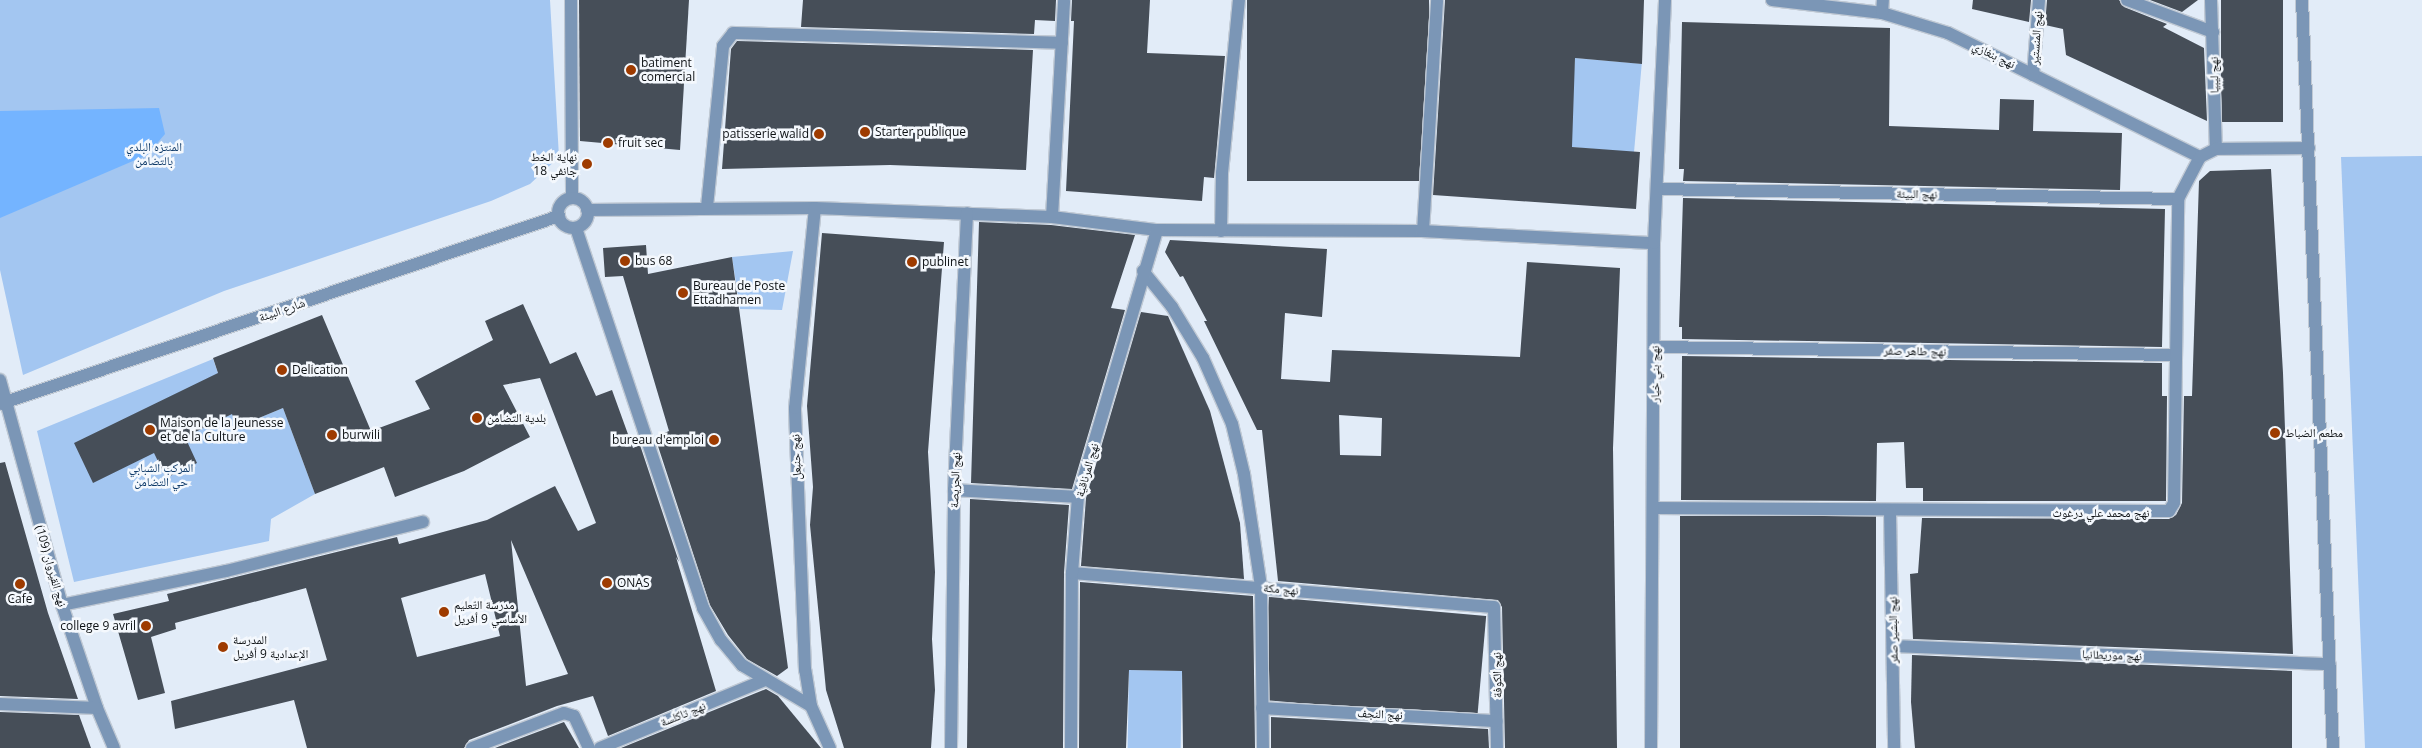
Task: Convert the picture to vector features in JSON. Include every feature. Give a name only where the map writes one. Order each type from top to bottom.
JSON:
[{"type":"street","points":[[571,0],[572,198]]},
{"type":"street","points":[[1052,217],[1064,0]]},
{"type":"street","points":[[1222,230],[1222,173],[1238,0]]},
{"type":"street","points":[[1423,231],[1437,0]]},
{"type":"street","name":"نهج بني خيار","points":[[1651,748],[1655,508],[1654,243],[1665,0]]},
{"type":"street","name":"نهج بنغازي","points":[[1772,0],[1882,6],[1948,33],[2200,158]]},
{"type":"street","name":"نهج المنستير","points":[[2034,75],[2039,0]]},
{"type":"street","points":[[2128,0],[2214,32]]},
{"type":"street","name":"نهج ليبيا","points":[[2211,0],[2214,32],[2216,149]]},
{"type":"street","points":[[2302,0],[2333,748]]},
{"type":"street","points":[[707,207],[723,46],[732,33],[1062,43]]},
{"type":"street","points":[[2200,158],[2216,149],[2309,148]]},
{"type":"street","name":"نهج محمد علي درغوث","points":[[1655,508],[1890,511],[2169,511],[2174,503],[2178,199],[2200,158]]},
{"type":"street","name":"نهج البيئة","points":[[1657,189],[2178,199]]},
{"type":"street","points":[[572,198],[582,201],[587,210],[585,221],[576,228],[563,224],[559,216],[562,204],[572,198]]},
{"type":"street","points":[[587,210],[707,207],[815,208],[1052,217],[1157,230],[1423,231],[1654,243]]},
{"type":"street","name":"نهج حنبعل","points":[[815,208],[795,408],[805,670],[811,706],[830,748]]},
{"type":"street","name":"نهج الجريصة","points":[[951,748],[954,490],[967,213]]},
{"type":"street","name":"شارع البيئة","points":[[3,405],[559,216]]},
{"type":"street","points":[[576,228],[703,608],[721,640],[742,665],[811,706]]},
{"type":"street","name":"نهج المرناقية","points":[[1071,748],[1072,574],[1078,497],[1143,271],[1157,230]]},
{"type":"street","points":[[1143,271],[1172,307],[1203,358],[1232,424],[1244,474],[1261,587],[1264,748]]},
{"type":"street","name":"نهج طاهر صفر","points":[[1655,347],[2176,355]]},
{"type":"street","name":"نهج القيروان (109)","points":[[0,380],[3,405],[62,605],[97,708],[114,748]]},
{"type":"street","points":[[954,490],[1078,497]]},
{"type":"street","name":"نهج البشير صفر","points":[[1890,511],[1894,748]]},
{"type":"street","points":[[62,605],[226,571],[423,522]]},
{"type":"street","name":"نهج مكة","points":[[1072,574],[1490,605]]},
{"type":"street","name":"نهج الكوفة","points":[[1490,605],[1496,613],[1497,748]]},
{"type":"street","name":"نهج موريطانيا","points":[[1893,646],[2330,664]]},
{"type":"street","name":"نهج تاكلسة","points":[[600,748],[765,680]]},
{"type":"street","points":[[0,704],[97,708]]},
{"type":"street","name":"نهج النجف","points":[[1262,708],[1497,721]]},
{"type":"street","points":[[472,748],[564,713],[574,716],[590,748]]},
{"type":"green space","name":"المنتزه البلدي بالتضامن","points":[[0,0],[550,0],[559,157],[530,184],[491,201],[224,291],[23,375],[0,270]]},
{"type":"green space","points":[[1575,58],[1642,64],[1634,153],[1567,147]]},
{"type":"green space","points":[[2422,156],[2422,748],[2365,748],[2341,157]]},
{"type":"green space","points":[[793,251],[782,310],[740,309],[732,257]]},
{"type":"green space","name":"المركب الشبابي حي التضامن","points":[[213,359],[237,427],[283,408],[315,494],[271,519],[269,541],[74,582],[37,431]]},
{"type":"green space","points":[[1129,670],[1182,671],[1181,748],[1128,748]]},
{"type":"water","points":[[159,108],[165,134],[147,155],[0,218],[0,111]]},
{"type":"building","name":"batiment comercial","points":[[579,0],[689,0],[680,150],[580,141]]},
{"type":"building","points":[[803,0],[1056,0],[1055,21],[1035,20],[1034,34],[801,27]]},
{"type":"building","points":[[1072,0],[1150,0],[1147,53],[1225,56],[1214,178],[1204,177],[1202,201],[1066,191],[1074,21],[1071,21]]},
{"type":"building","points":[[1247,0],[1429,0],[1429,181],[1247,181]]},
{"type":"building","points":[[1445,0],[1644,0],[1642,64],[1575,58],[1572,147],[1640,152],[1636,209],[1433,195]]},
{"type":"building","points":[[1973,0],[2031,0],[2029,22],[1972,9]]},
{"type":"building","points":[[2047,0],[2119,0],[2124,7],[2167,24],[2163,27],[2204,48],[2207,121],[2066,55],[2063,29],[2045,25]]},
{"type":"building","points":[[2150,0],[2198,0],[2182,12]]},
{"type":"building","points":[[2221,0],[2283,0],[2283,122],[2221,122]]},
{"type":"building","points":[[1682,22],[1890,28],[1889,126],[1999,130],[2000,99],[2034,100],[2033,131],[2122,133],[2120,190],[1683,181],[1684,169],[1679,169]]},
{"type":"building","points":[[737,41],[1033,50],[1026,170],[890,165],[722,169],[731,49]]},
{"type":"building","points":[[2271,169],[2283,373],[2293,654],[1913,639],[1910,574],[1918,573],[1922,518],[2169,519],[2176,515],[2182,503],[2184,396],[2192,396],[2199,181],[2210,171]]},
{"type":"building","points":[[1683,198],[2165,209],[2162,347],[1682,339],[1682,327],[1679,327]]},
{"type":"building","points":[[979,222],[1051,225],[1135,235],[1111,308],[1125,310],[1072,489],[971,483]]},
{"type":"building","points":[[822,233],[944,242],[928,452],[935,572],[932,639],[935,690],[931,748],[844,748],[826,690],[810,525],[813,487],[807,406]]},
{"type":"building","points":[[1170,240],[1327,249],[1322,317],[1285,313],[1281,379],[1330,382],[1332,350],[1520,357],[1527,262],[1620,268],[1613,448],[1617,748],[1505,748],[1502,607],[1498,600],[1278,581],[1262,430],[1257,430],[1204,321],[1207,321],[1183,276],[1180,277],[1165,252]],"holes":[[[1339,415],[1382,418],[1381,456],[1340,455]]]},
{"type":"building","points":[[646,245],[648,274],[732,257],[788,668],[777,676],[747,659],[728,635],[710,605],[655,437],[669,431],[623,276],[605,277],[603,248]]},
{"type":"building","points":[[523,304],[550,364],[576,352],[596,396],[612,390],[633,448],[640,445],[679,562],[676,557],[716,691],[608,736],[593,696],[557,706],[469,740],[464,748],[307,748],[294,700],[175,729],[171,701],[327,660],[306,588],[175,623],[176,629],[151,637],[165,693],[138,700],[113,614],[169,601],[167,594],[397,537],[399,544],[487,520],[555,486],[578,531],[596,523],[540,378],[503,385],[530,437],[464,471],[395,497],[384,467],[315,494],[283,408],[237,427],[232,414],[185,437],[197,463],[166,478],[154,453],[93,483],[74,443],[218,373],[213,358],[322,315],[371,431],[430,409],[415,381],[493,340],[485,321]],"holes":[[[511,540],[568,674],[526,686]],[[485,574],[500,636],[417,657],[401,598]]]},
{"type":"building","points":[[1141,312],[1168,316],[1210,411],[1240,523],[1244,579],[1081,566],[1086,498]]},
{"type":"building","points":[[1682,356],[2162,363],[2162,396],[2167,396],[2166,501],[1923,501],[1923,488],[1906,488],[1904,442],[1877,443],[1876,501],[1681,500]]},
{"type":"building","points":[[5,462],[48,613],[78,699],[0,696],[0,463]]},
{"type":"building","points":[[970,499],[1069,505],[1064,573],[1063,748],[967,748]]},
{"type":"building","points":[[1680,516],[1876,516],[1876,748],[1680,748]]},
{"type":"building","points":[[1080,582],[1253,596],[1255,748],[1183,748],[1182,671],[1129,670],[1126,748],[1079,748]]},
{"type":"building","points":[[1269,597],[1486,616],[1477,719],[1260,700]]},
{"type":"building","points":[[1912,655],[2292,671],[2292,748],[1915,748],[1911,702]]},
{"type":"building","points":[[766,689],[778,696],[821,748],[621,748]]},
{"type":"building","points":[[0,712],[79,715],[91,748],[0,748]]},
{"type":"building","points":[[1271,717],[1488,729],[1489,748],[1271,748]]},
{"type":"building","points":[[564,722],[579,748],[495,748]]},
{"type":"place","name":"batiment comercial","points":[[631,70]]},
{"type":"place","name":"Starter publique","points":[[865,132]]},
{"type":"place","name":"patisserie walid","points":[[819,134]]},
{"type":"place","name":"fruit sec","points":[[608,143]]},
{"type":"place","name":"نهاية الخط 18 جانفي","points":[[587,164]]},
{"type":"place","name":"bus 68","points":[[625,261]]},
{"type":"place","name":"publinet","points":[[912,262]]},
{"type":"place","name":"Bureau de Poste Ettadhamen","points":[[683,293]]},
{"type":"place","name":"Delication","points":[[282,370]]},
{"type":"place","name":"بلدية التضامن","points":[[477,418]]},
{"type":"place","name":"Maison de la Jeunesse et de la Culture","points":[[150,430]]},
{"type":"place","name":"مطعم الضباط","points":[[2275,433]]},
{"type":"place","name":"burwili","points":[[332,435]]},
{"type":"place","name":"bureau d'emploi","points":[[714,440]]},
{"type":"place","name":"ONAS","points":[[607,583]]},
{"type":"place","name":"Cafe","points":[[20,584]]},
{"type":"place","name":"مدرسة التّعليم الأساسي 9 أفريل","points":[[444,612]]},
{"type":"place","name":"college 9 avril","points":[[146,626]]},
{"type":"place","name":"المدرسة الإعدادية 9 أفريل","points":[[223,647]]}]
